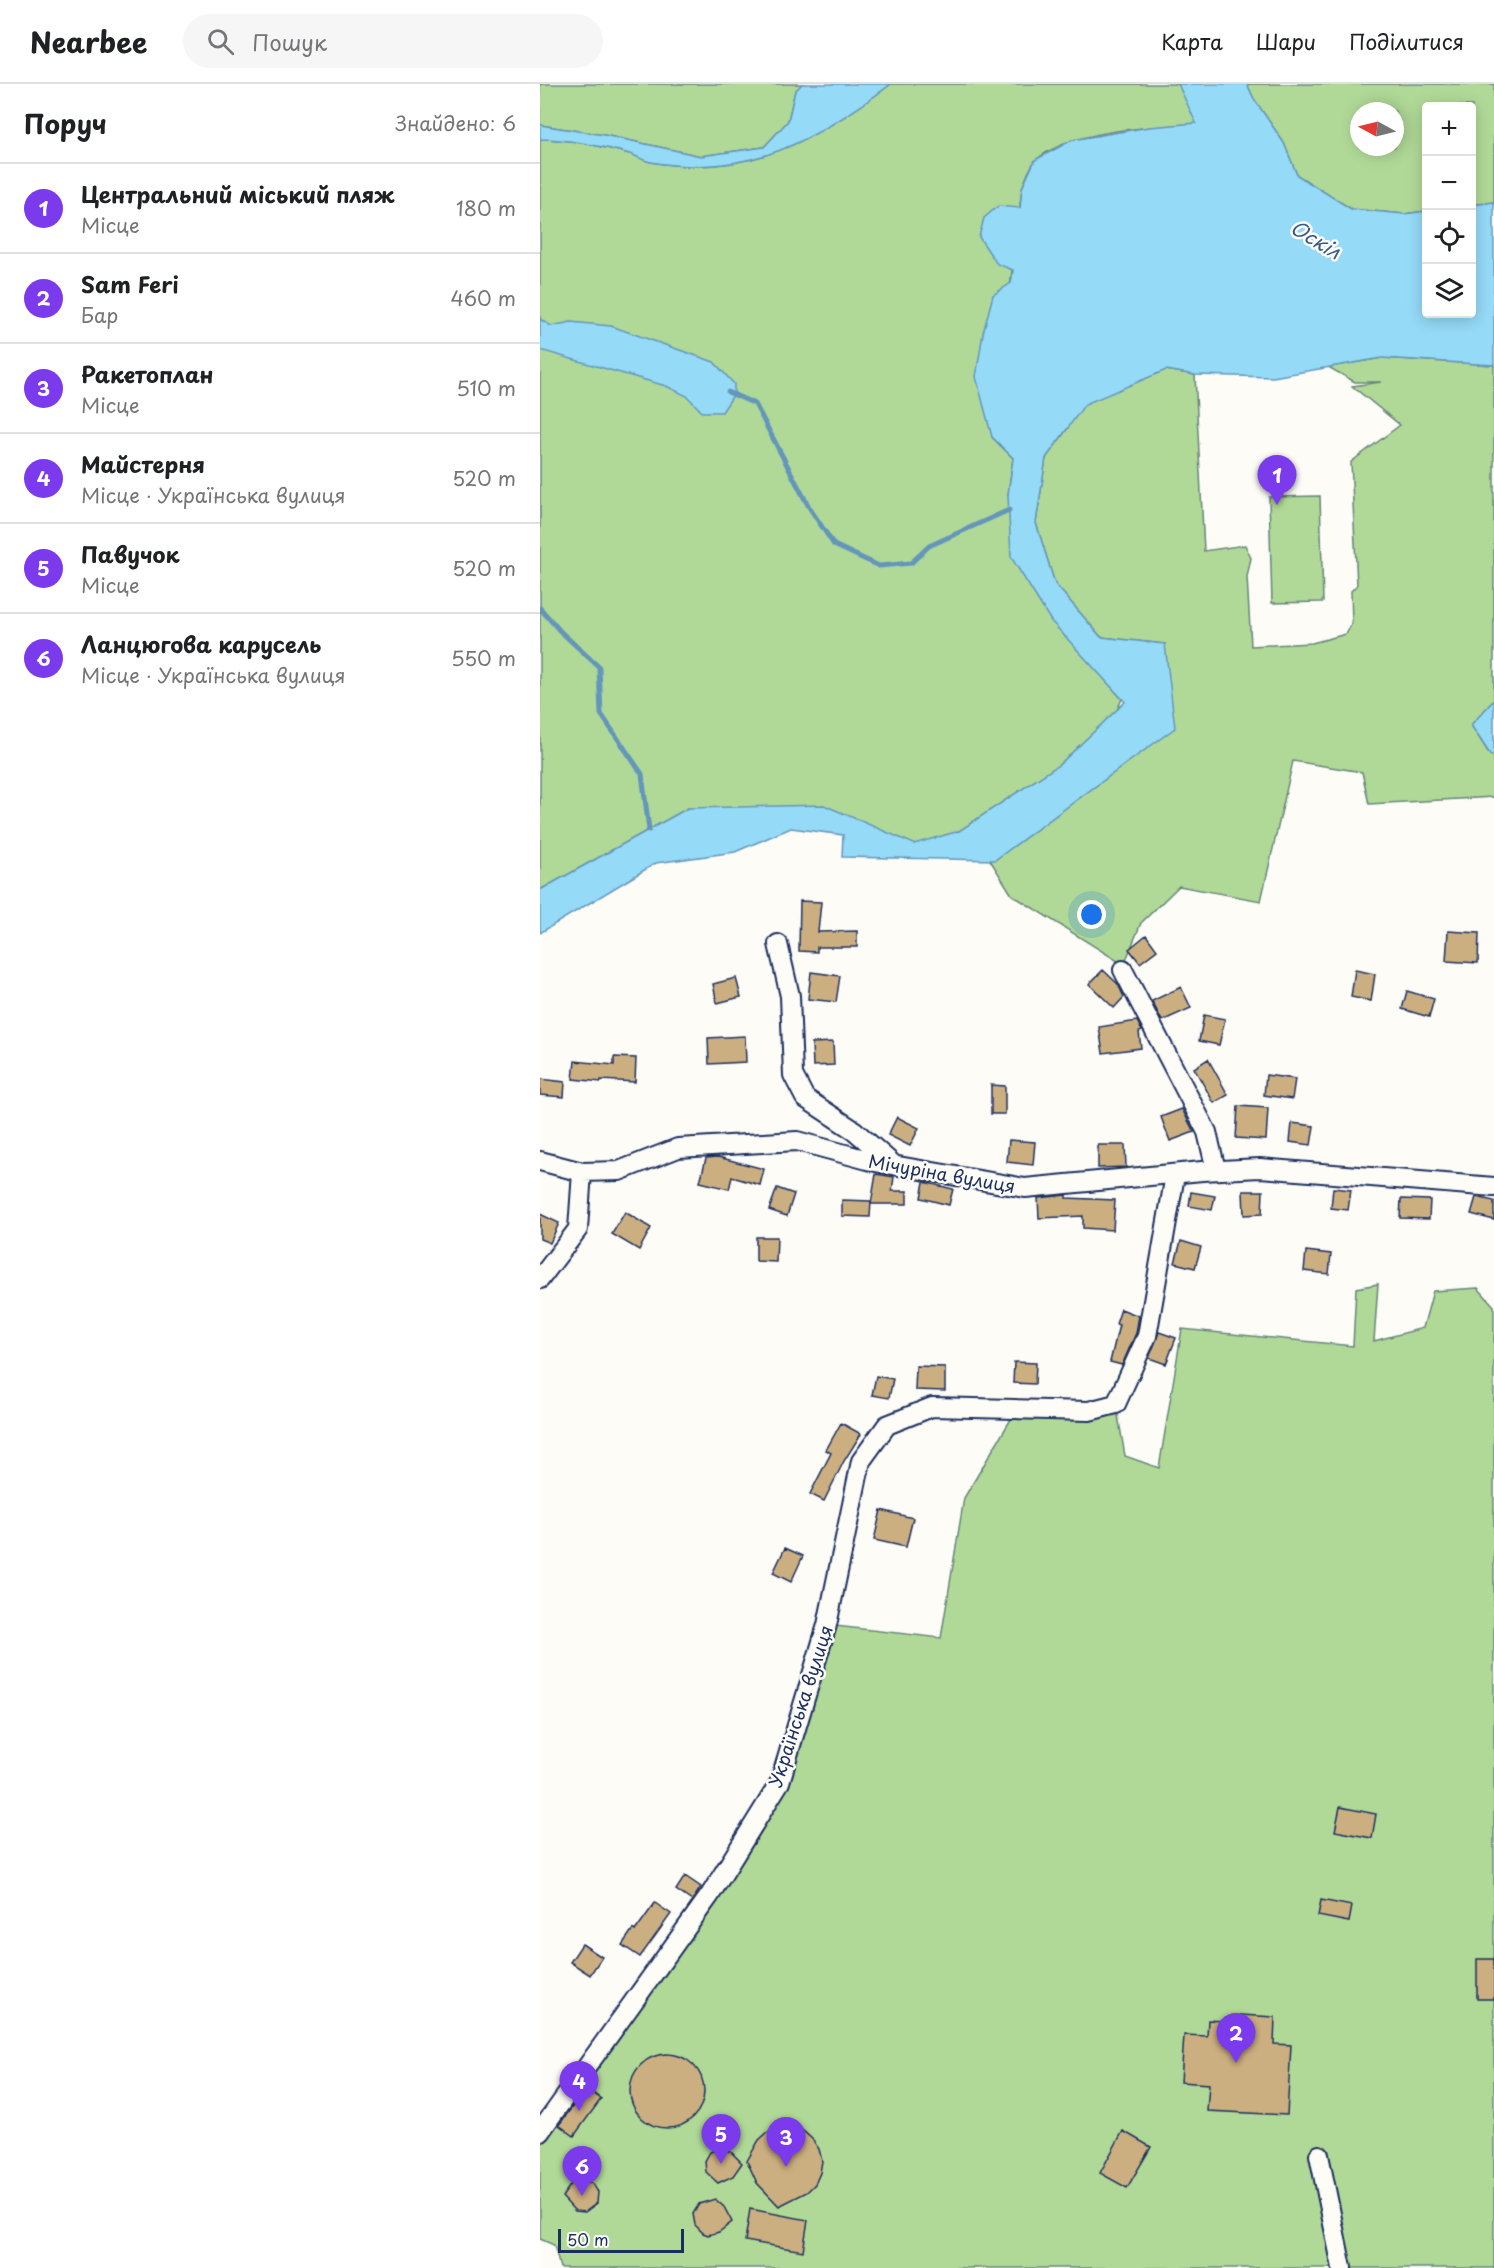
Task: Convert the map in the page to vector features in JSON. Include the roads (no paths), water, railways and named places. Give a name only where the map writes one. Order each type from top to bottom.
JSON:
[{"type":"street","points":[[778,944],[790,996],[793,1075],[806,1098],[855,1131],[896,1166]]},
{"type":"street","points":[[1123,970],[1207,1132],[1216,1170]]},
{"type":"street","name":"Мічуріна вулиця","points":[[540,1161],[582,1172],[619,1171],[678,1148],[797,1142],[896,1166],[1025,1188],[1260,1168],[1494,1187]]},
{"type":"street","points":[[540,1279],[578,1228],[582,1172]]},
{"type":"street","name":"Українська вулиця","points":[[540,2132],[710,1895],[780,1782],[827,1625],[861,1461],[887,1425],[932,1407],[1089,1411],[1116,1404],[1147,1336],[1175,1175]]},
{"type":"street","points":[[1318,2155],[1342,2268]]},
{"type":"water","points":[[802,84],[891,84],[836,122],[808,138],[750,160],[719,165],[686,166],[651,162],[597,146],[563,140],[540,139],[540,125],[604,135],[701,156],[764,147],[788,121],[795,91]]},
{"type":"water","name":"Оскіл","points":[[1178,84],[1247,84],[1254,99],[1284,143],[1297,175],[1351,209],[1404,214],[1422,212],[1422,318],[1476,318],[1476,204],[1494,202],[1494,365],[1382,358],[1273,377],[1195,375],[1166,370],[1085,404],[1046,458],[1036,523],[1055,584],[1101,637],[1165,644],[1175,728],[995,860],[842,857],[843,835],[791,828],[735,852],[656,863],[540,933],[540,890],[688,808],[824,805],[914,844],[959,831],[1060,764],[1125,702],[1051,621],[1011,557],[1008,495],[1013,458],[992,437],[976,377],[983,333],[993,295],[1011,283],[1013,270],[997,264],[979,237],[984,218],[998,206],[1020,208],[1022,188],[1035,160],[1072,140],[1149,127],[1196,123]]},
{"type":"water","points":[[540,319],[551,326],[571,322],[611,326],[714,362],[734,384],[734,394],[722,412],[702,412],[687,396],[666,386],[540,350]]},
{"type":"water","points":[[1494,700],[1494,754],[1491,756],[1471,725]]},
{"type":"waterway","points":[[728,392],[755,404],[809,507],[834,545],[879,566],[911,563],[929,546],[1009,510]]},
{"type":"waterway","points":[[540,608],[560,631],[599,667],[601,714],[642,774],[649,830]]},
{"type":"place","name":"Центральний міський пляж","points":[[1277,505]]},
{"type":"place","name":"Sam Feri","points":[[1236,2063]]},
{"type":"place","name":"Майстерня","points":[[579,2111]]},
{"type":"place","name":"Павучок","points":[[721,2164]]},
{"type":"place","name":"Ракетоплан","points":[[786,2167]]},
{"type":"place","name":"Ланцюгова карусель","points":[[582,2196]]}]
